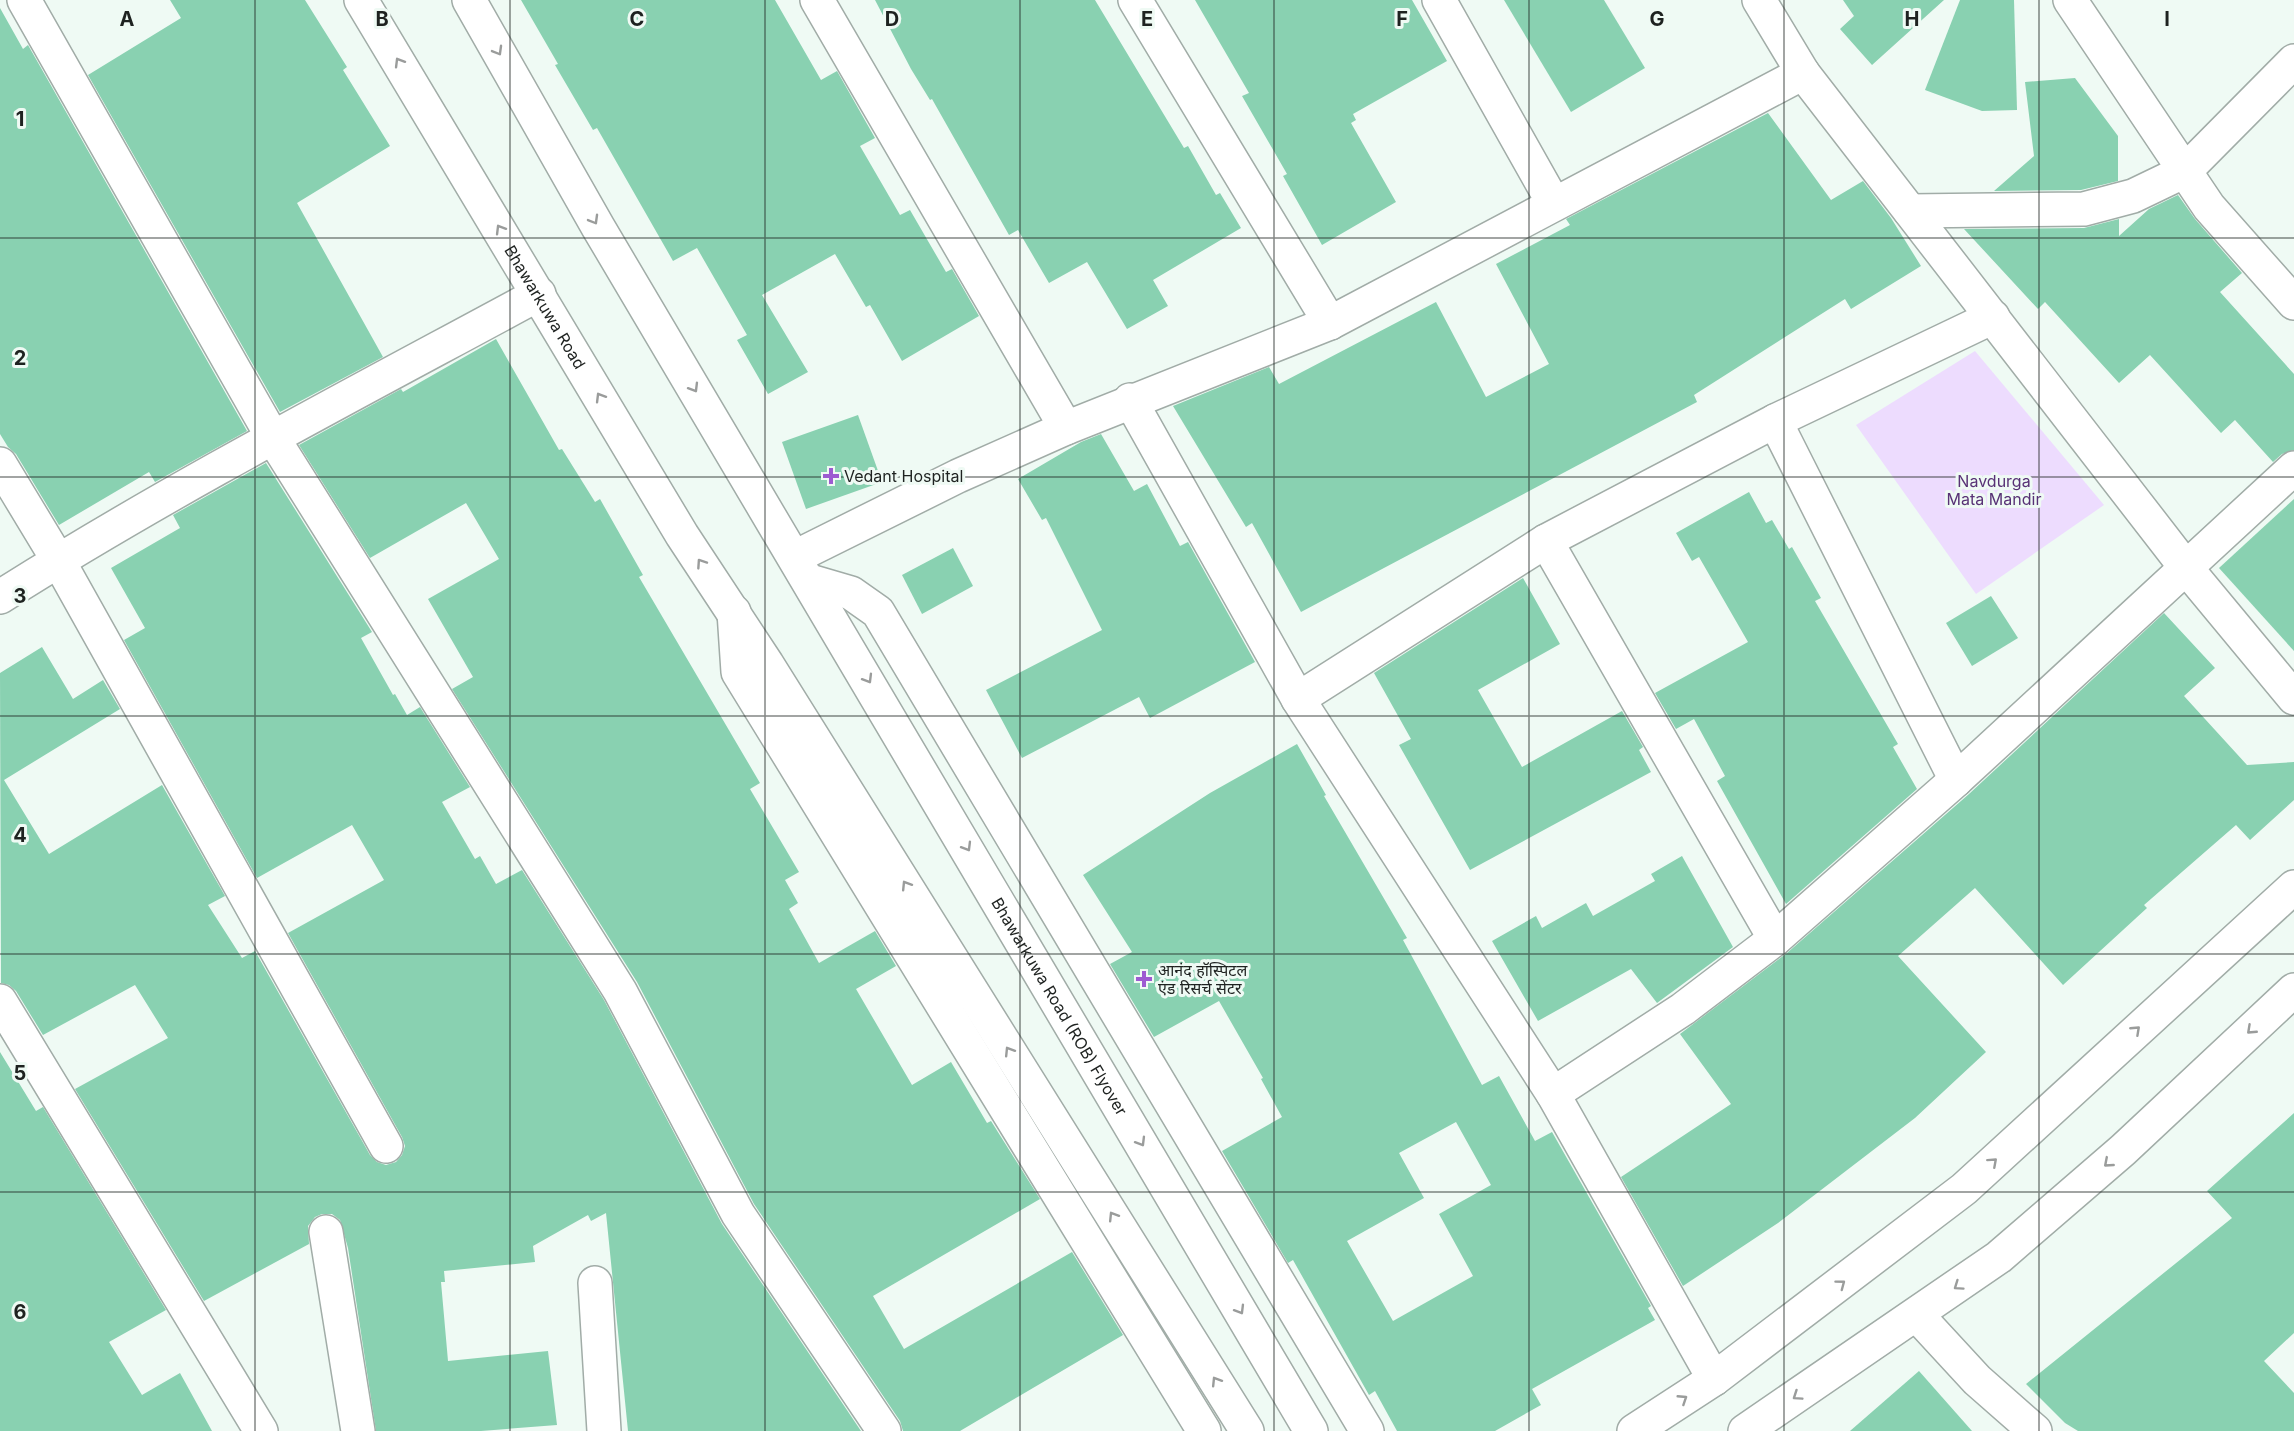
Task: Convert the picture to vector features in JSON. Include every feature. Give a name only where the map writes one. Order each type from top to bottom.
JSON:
[{"type":"street","points":[[24,0],[273,438],[620,991],[738,1214],[884,1431]]},
{"type":"street","name":"Bhawarkuwa Road","points":[[361,0],[682,535],[734,612]]},
{"type":"street","points":[[469,0],[598,227],[802,569],[850,592],[878,612],[1367,1431]]},
{"type":"street","points":[[817,0],[1066,428]]},
{"type":"street","points":[[1135,0],[1330,323]]},
{"type":"street","points":[[1439,0],[1554,204]]},
{"type":"street","points":[[1759,0],[1803,73],[2187,569],[2294,698]]},
{"type":"street","points":[[2070,0],[2209,207],[2294,303]]},
{"type":"street","points":[[1910,211],[2084,209],[2133,196],[2185,171],[2294,61]]},
{"type":"street","points":[[802,569],[958,476],[1130,400],[1330,323],[1803,73]]},
{"type":"street","points":[[0,597],[58,560],[273,438],[539,294]]},
{"type":"street","points":[[1298,699],[1546,541],[1775,421],[1993,317]]},
{"type":"street","points":[[1130,400],[1298,699],[1553,1094],[1714,1379]]},
{"type":"street","points":[[1775,421],[1956,780]]},
{"type":"street","points":[[0,464],[58,560],[386,1146]]},
{"type":"street","points":[[1553,1094],[1683,1009],[1774,939],[1956,780],[2294,468]]},
{"type":"street","points":[[1546,541],[1774,939]]},
{"type":"street","name":"Bhawarkuwa Road (ROB) Flyover","points":[[802,569],[1311,1431]]},
{"type":"street","points":[[734,612],[1247,1431]]},
{"type":"street","points":[[734,612],[738,672],[1204,1431]]},
{"type":"street","points":[[1634,1431],[1714,1379],[1964,1189],[2294,887]]},
{"type":"street","points":[[1745,1431],[2000,1257],[2123,1150],[2294,990]]},
{"type":"street","points":[[0,1001],[261,1431]]},
{"type":"street","points":[[326,1232],[358,1431]]},
{"type":"street","points":[[595,1283],[604,1431]]},
{"type":"street","points":[[1917,1315],[1977,1380],[2035,1431]]},
{"type":"green space","name":"Navdurga Mata Mandir","points":[[1975,351],[2104,505],[1976,594],[1856,425]]},
{"type":"building","points":[[170,0],[305,0],[347,67],[343,70],[390,146],[297,203],[383,357],[280,412],[88,75],[181,18]]},
{"type":"building","points":[[521,0],[775,0],[821,80],[837,71],[875,138],[860,146],[900,215],[910,210],[946,272],[952,269],[979,316],[902,361],[870,305],[866,307],[835,254],[762,295],[808,372],[768,394],[737,340],[747,335],[697,248],[673,261],[597,128],[593,130],[555,65],[558,64]]},
{"type":"building","points":[[875,0],[1095,0],[1184,148],[1188,146],[1216,195],[1220,193],[1241,228],[1153,280],[1168,306],[1127,329],[1087,262],[1049,283],[1018,230],[1009,235],[932,99],[930,100],[911,69]]},
{"type":"building","points":[[1195,0],[1412,0],[1447,61],[1353,114],[1356,120],[1351,123],[1396,202],[1322,245],[1283,176],[1287,174],[1242,96],[1249,93]]},
{"type":"building","points":[[1504,0],[1604,0],[1645,68],[1571,112]]},
{"type":"building","points":[[1843,0],[1944,0],[1872,65],[1840,29],[1854,16]]},
{"type":"building","points":[[1960,0],[2014,0],[2017,110],[1982,111],[1925,90]]},
{"type":"building","points":[[0,8],[23,49],[28,45],[247,431],[155,482],[149,472],[59,525],[16,454],[8,447],[0,434]]},
{"type":"building","points":[[2075,78],[2118,136],[2118,181],[2081,190],[1994,191],[2034,156],[2025,82]]},
{"type":"building","points":[[1768,113],[1831,200],[1863,181],[1891,218],[1921,266],[1851,309],[1845,299],[1694,395],[1697,402],[1301,612],[1252,523],[1246,527],[1173,406],[1269,367],[1279,384],[1436,302],[1486,397],[1549,364],[1496,264],[1570,225],[1566,219]]},
{"type":"building","points":[[2178,195],[2195,219],[2242,273],[2220,292],[2294,374],[2294,450],[2282,454],[2273,462],[2235,420],[2221,433],[2150,355],[2119,383],[2045,302],[2038,309],[1964,229],[2084,228],[2119,219],[2119,236],[2149,209]]},
{"type":"building","points":[[496,339],[559,450],[562,449],[595,502],[600,499],[643,575],[639,577],[760,783],[750,789],[799,872],[785,880],[798,903],[789,909],[819,963],[875,931],[896,966],[856,989],[912,1085],[951,1062],[987,1123],[991,1121],[1040,1199],[873,1296],[904,1349],[1072,1252],[1123,1335],[960,1431],[903,1431],[900,1421],[754,1204],[637,982],[452,689],[473,677],[428,599],[499,559],[466,503],[370,558],[299,445],[401,389],[403,392]]},
{"type":"building","points":[[858,415],[882,482],[806,509],[782,442]]},
{"type":"building","points":[[1101,434],[1134,491],[1147,484],[1180,546],[1188,542],[1255,662],[1150,718],[1139,697],[1022,758],[986,690],[1102,630],[1046,518],[1042,520],[1018,479],[1081,442]]},
{"type":"building","points":[[266,463],[372,632],[361,638],[393,695],[395,694],[407,715],[420,707],[470,787],[442,802],[475,859],[480,856],[496,884],[522,870],[604,1000],[722,1224],[861,1431],[628,1431],[606,1213],[591,1221],[588,1215],[533,1246],[535,1262],[444,1271],[445,1282],[441,1282],[448,1361],[548,1351],[557,1425],[481,1431],[376,1431],[348,1248],[340,1220],[332,1214],[315,1217],[308,1226],[309,1244],[204,1301],[75,1089],[168,1038],[135,985],[43,1035],[16,991],[9,985],[1,983],[0,673],[42,647],[73,699],[103,680],[120,709],[4,780],[49,854],[162,785],[225,896],[208,905],[242,958],[255,951],[370,1155],[377,1162],[386,1165],[396,1162],[402,1155],[405,1146],[402,1137],[288,933],[384,880],[352,825],[257,878],[124,640],[145,628],[111,568],[180,528],[173,515]]},
{"type":"building","points":[[1749,492],[1766,523],[1772,520],[1789,549],[1792,547],[1821,598],[1815,601],[1898,744],[1893,747],[1917,789],[1786,904],[1717,781],[1725,776],[1694,719],[1676,729],[1655,693],[1748,642],[1699,557],[1692,561],[1676,533]]},
{"type":"building","points":[[2294,499],[2294,651],[2219,568]]},
{"type":"building","points":[[953,548],[973,586],[922,614],[902,575]]},
{"type":"building","points":[[1523,578],[1560,644],[1478,690],[1522,767],[1622,711],[1643,747],[1639,750],[1651,772],[1470,870],[1399,745],[1411,739],[1374,673]]},
{"type":"building","points":[[1991,596],[2018,638],[1972,666],[1946,623]]},
{"type":"building","points":[[2164,613],[2215,668],[2184,696],[2247,765],[2294,762],[2294,800],[2250,840],[2236,825],[2144,905],[2147,908],[2063,985],[1975,888],[1898,956],[1986,1052],[1915,1118],[1778,1223],[1683,1286],[1621,1177],[1731,1104],[1680,1034],[1787,953],[1969,794]]},
{"type":"building","points":[[1297,744],[1326,795],[1324,796],[1407,938],[1403,940],[1482,1085],[1499,1076],[1535,1141],[1552,1132],[1651,1306],[1648,1308],[1655,1320],[1532,1389],[1541,1405],[1495,1431],[1397,1431],[1375,1391],[1369,1395],[1293,1260],[1288,1263],[1222,1151],[1282,1117],[1261,1079],[1263,1078],[1219,1001],[1154,1037],[1110,964],[1132,952],[1083,875],[1210,793]],"holes":[[[1456,1122],[1491,1185],[1439,1214],[1473,1276],[1393,1321],[1347,1241],[1424,1198],[1399,1153]]]},
{"type":"building","points":[[1682,856],[1733,947],[1657,1003],[1631,969],[1538,1021],[1492,941],[1536,916],[1542,928],[1586,903],[1593,916],[1655,881],[1651,874]]},
{"type":"building","points":[[0,1052],[36,1111],[43,1107],[166,1310],[109,1342],[142,1395],[180,1373],[212,1431],[0,1431]]},
{"type":"building","points":[[2294,1113],[2294,1333],[2264,1361],[2294,1393],[2294,1431],[2078,1431],[2065,1423],[2026,1384],[2232,1218],[2207,1191]]},
{"type":"building","points":[[1919,1371],[1972,1431],[1850,1431]]},
{"type":"place","name":"Vedant Hospital","points":[[831,476]]},
{"type":"place","name":"आनंद हॉस्पिटल एंड रिसर्च सेंटर","points":[[1144,979]]}]
